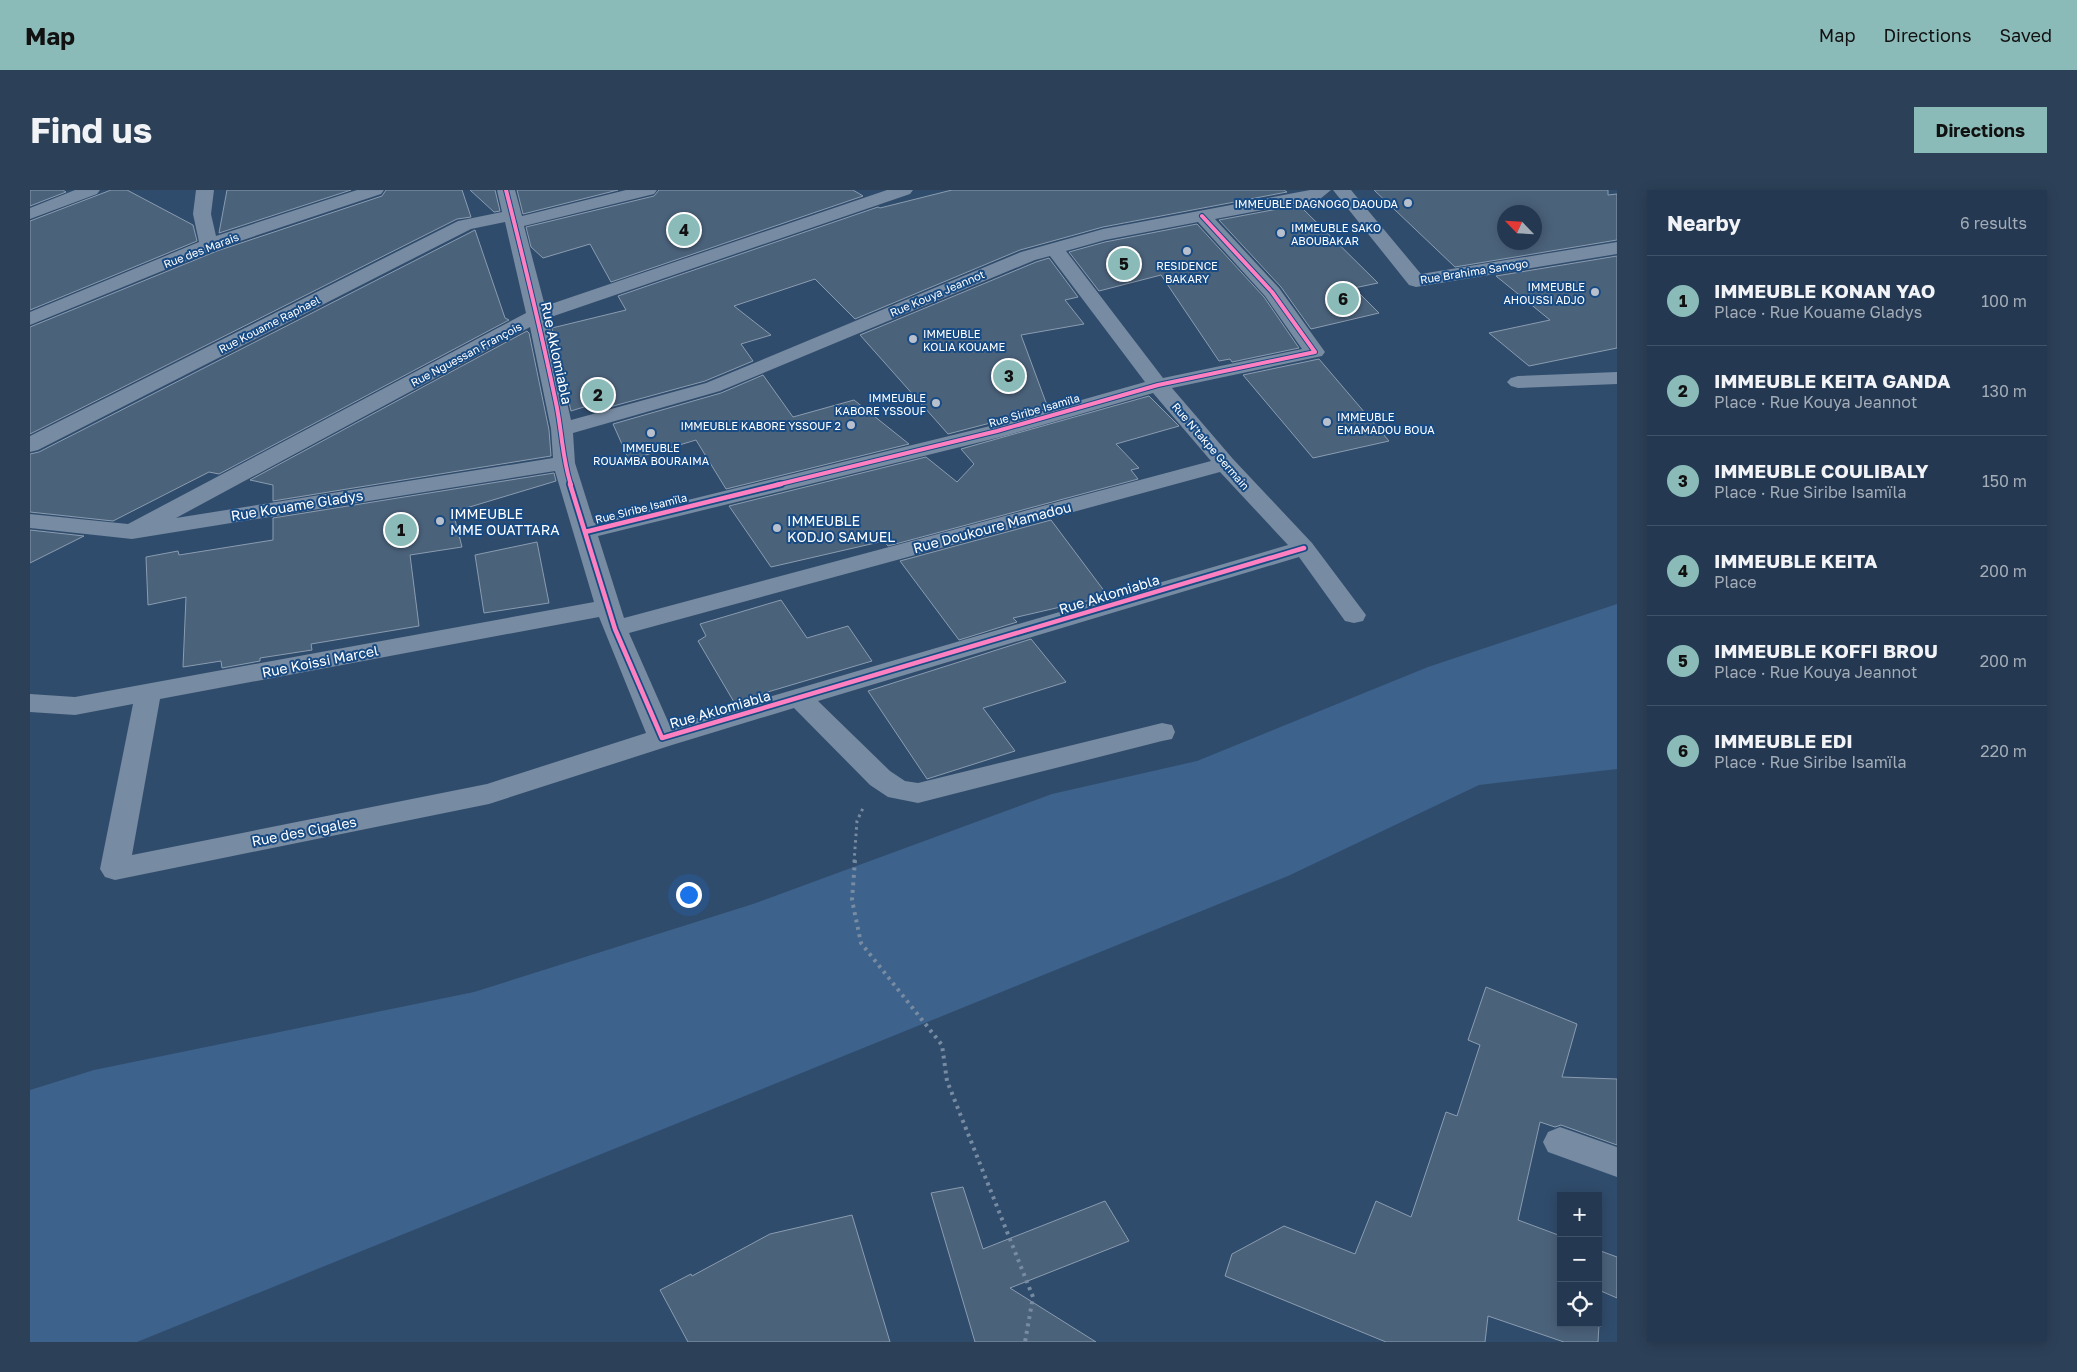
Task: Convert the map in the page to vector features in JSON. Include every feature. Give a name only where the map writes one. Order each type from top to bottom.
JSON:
[{"type":"street","points":[[30,214],[90,190]]},
{"type":"street","points":[[204,190],[202,214],[209,246]]},
{"type":"street","name":"Rue des Marais","points":[[30,319],[209,246],[375,190]]},
{"type":"street","name":"Rue Aklomiabla","points":[[506,190],[537,315],[562,429],[564,462],[612,618],[662,738],[1304,548]]},
{"type":"street","name":"Rue Kouame Raphael","points":[[30,444],[465,225],[514,219],[648,190]]},
{"type":"street","name":"Rue Nguessan François","points":[[132,532],[537,315],[904,190]]},
{"type":"street","name":"Rue Kouya Jeannot","points":[[562,429],[713,387],[1028,256],[1103,235],[1314,194],[1322,190]]},
{"type":"street","name":"Rue Brahima Sanogo","points":[[1342,190],[1416,281],[1617,248]]},
{"type":"street","name":"Rue Siribe Isamïla","points":[[585,532],[997,431],[1158,385],[1315,352],[1272,292],[1202,216]]},
{"type":"street","name":"Rue N'takpe Germain","points":[[1054,248],[1158,385],[1225,464],[1304,548],[1354,615]]},
{"type":"street","points":[[1518,382],[1617,378]]},
{"type":"street","name":"Rue Kouame Gladys","points":[[30,521],[132,532],[564,462]]},
{"type":"street","name":"Rue Doukoure Mamadou","points":[[612,618],[1225,464]]},
{"type":"street","name":"Rue Koissi Marcel","points":[[30,703],[75,706],[612,618]]},
{"type":"street","name":"Rue des Cigales","points":[[148,693],[116,869],[489,794],[662,738]]},
{"type":"street","points":[[799,698],[880,778],[898,790],[918,793],[1162,732]]},
{"type":"street","points":[[1560,1142],[1617,1162]]},
{"type":"path","points":[[880,778],[857,821],[852,900],[861,943],[942,1045],[946,1081],[1033,1297],[1025,1342]]},
{"type":"water","points":[[1617,604],[1617,769],[1479,785],[1288,876],[137,1342],[30,1342],[30,1090],[94,1070],[474,992],[753,904],[1052,794],[1197,761],[1428,667]]},
{"type":"building","points":[[30,190],[63,190],[66,192],[30,206]]},
{"type":"building","points":[[111,190],[127,190],[193,225],[197,241],[30,310],[30,221]]},
{"type":"building","points":[[227,190],[351,190],[219,233]]},
{"type":"building","points":[[386,190],[462,190],[471,217],[457,219],[30,434],[30,327],[217,251],[382,196]]},
{"type":"building","points":[[470,190],[495,190],[500,211],[494,212]]},
{"type":"building","points":[[517,190],[618,190],[523,214]]},
{"type":"building","points":[[659,190],[853,190],[863,196],[611,282],[590,244],[543,258],[531,247],[526,227],[654,196]]},
{"type":"building","points":[[952,190],[1284,190],[1287,192],[1103,227],[1020,250],[855,319],[815,279],[734,306],[771,335],[741,344],[753,361],[705,381],[606,408],[603,401],[571,411],[552,328],[626,310],[618,296],[878,207]]},
{"type":"building","points":[[1374,190],[1608,190],[1608,195],[1617,194],[1617,240],[1455,267]]},
{"type":"building","points":[[1299,205],[1378,283],[1354,288],[1379,313],[1311,329],[1281,287],[1219,220]]},
{"type":"building","points":[[1197,224],[1264,297],[1299,348],[1232,362],[1230,359],[1219,361],[1161,275],[1099,291],[1069,252],[1105,242]]},
{"type":"building","points":[[475,230],[505,318],[509,320],[219,474],[209,472],[113,521],[30,512],[30,454],[39,452]]},
{"type":"building","points":[[1617,256],[1617,348],[1529,366],[1489,333],[1550,320],[1496,276]]},
{"type":"building","points":[[1049,258],[1078,297],[1065,300],[1084,324],[1021,335],[1048,408],[948,434],[860,335],[1036,262]]},
{"type":"building","points":[[527,331],[529,333],[549,430],[551,456],[273,501],[273,485],[250,480]]},
{"type":"building","name":"IMMEUBLE EMAMADOU BOUA","points":[[1319,359],[1389,441],[1313,458],[1243,375]]},
{"type":"building","points":[[763,375],[793,417],[854,400],[909,444],[726,489],[696,440],[629,460],[613,424],[721,393]]},
{"type":"building","points":[[1149,396],[1179,426],[1116,444],[1139,468],[1131,470],[1138,479],[888,546],[884,541],[771,567],[729,506],[926,457],[957,482],[974,464],[961,449]]},
{"type":"building","points":[[554,473],[556,481],[453,512],[462,547],[410,555],[419,626],[311,644],[312,650],[260,658],[260,661],[222,668],[221,661],[183,667],[186,597],[148,605],[146,557],[178,551],[179,555],[273,540],[273,518]]},
{"type":"building","points":[[1051,520],[1108,596],[1013,618],[1017,622],[959,640],[900,561]]},
{"type":"building","points":[[30,530],[84,536],[30,563]]},
{"type":"building","points":[[537,542],[549,603],[484,613],[475,555]]},
{"type":"building","points":[[781,600],[807,638],[848,626],[872,661],[734,702],[698,641],[706,636],[700,624]]},
{"type":"building","points":[[1031,639],[1066,682],[983,708],[1015,751],[927,779],[868,691]]},
{"type":"building","points":[[1486,987],[1577,1024],[1562,1077],[1617,1079],[1617,1145],[1561,1125],[1555,1127],[1540,1122],[1518,1220],[1557,1235],[1557,1327],[1599,1327],[1598,1342],[1564,1342],[1488,1316],[1485,1342],[1386,1342],[1225,1276],[1232,1254],[1284,1226],[1355,1254],[1376,1201],[1411,1217],[1446,1112],[1457,1116],[1480,1045],[1468,1040]]},
{"type":"building","points":[[963,1187],[983,1249],[1105,1201],[1129,1241],[1010,1288],[1096,1342],[975,1342],[931,1193]]},
{"type":"building","points":[[852,1215],[890,1342],[688,1342],[660,1290],[691,1274],[692,1276],[770,1234]]},
{"type":"building","points":[[1602,1251],[1617,1257],[1617,1298],[1602,1291]]},
{"type":"cycle path","points":[[506,190],[537,315],[562,429],[564,463],[615,629],[662,738],[1304,548]]},
{"type":"cycle path","points":[[585,532],[997,431],[1158,385],[1315,352],[1272,292],[1202,216]]},
{"type":"place","name":"IMMEUBLE DAGNOGO DAOUDA","points":[[1408,203]]},
{"type":"place","name":"IMMEUBLE KEITA","points":[[684,230]]},
{"type":"place","name":"IMMEUBLE SAKO ABOUBAKAR","points":[[1281,233]]},
{"type":"place","name":"RESIDENCE BAKARY","points":[[1187,251]]},
{"type":"place","name":"IMMEUBLE KOFFI BROU","points":[[1124,264]]},
{"type":"place","name":"IMMEUBLE AHOUSSI ADJO","points":[[1595,292]]},
{"type":"place","name":"IMMEUBLE EDI","points":[[1343,299]]},
{"type":"place","name":"IMMEUBLE KOLIA KOUAME","points":[[913,339]]},
{"type":"place","name":"IMMEUBLE COULIBALY","points":[[1009,376]]},
{"type":"place","name":"IMMEUBLE KEITA GANDA","points":[[598,395]]},
{"type":"place","name":"IMMEUBLE KABORE YSSOUF","points":[[936,403]]},
{"type":"place","name":"IMMEUBLE EMAMADOU BOUA","points":[[1327,422]]},
{"type":"place","name":"IMMEUBLE KABORE YSSOUF 2","points":[[851,425]]},
{"type":"place","name":"IMMEUBLE ROUAMBA BOURAIMA","points":[[651,433]]},
{"type":"place","name":"IMMEUBLE MME OUATTARA","points":[[440,521]]},
{"type":"place","name":"IMMEUBLE KODJO SAMUEL","points":[[777,528]]},
{"type":"place","name":"IMMEUBLE KONAN YAO","points":[[401,530]]}]
